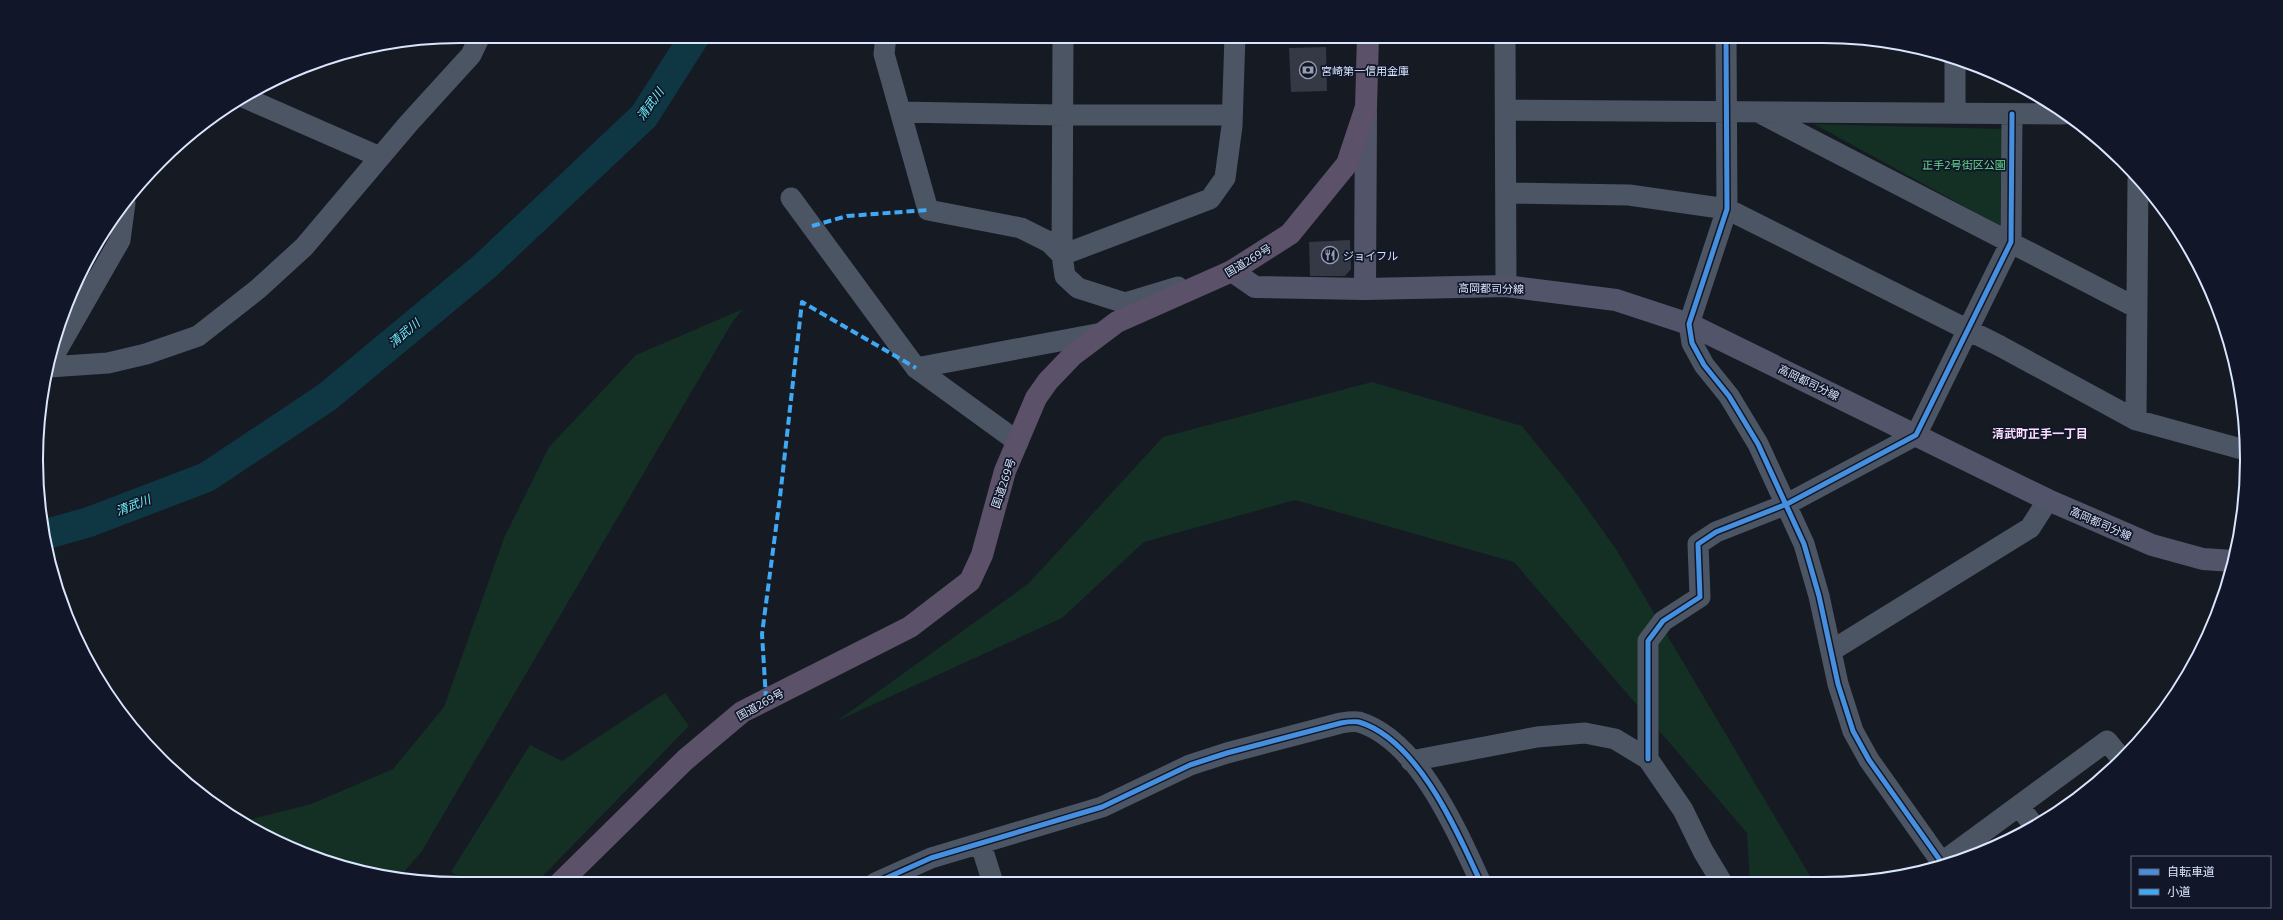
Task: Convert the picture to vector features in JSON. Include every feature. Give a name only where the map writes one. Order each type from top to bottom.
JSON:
[{"type":"highway","name":"国道269号","points":[[565,877],[685,760],[742,712],[910,627],[970,581],[982,555],[1001,485],[1036,398],[1048,381],[1072,355],[1117,322],[1232,271],[1290,234],[1347,164],[1366,107],[1368,43]]},
{"type":"main road","points":[[1365,289],[1366,107]]},
{"type":"main road","name":"高岡都司分線","points":[[1232,271],[1256,287],[1365,289],[1506,286],[1616,300],[1689,324],[2048,500],[2152,545],[2204,559],[2228,561]]},
{"type":"street","points":[[54,366],[108,363],[146,354],[198,336],[258,290],[294,258],[380,157],[471,55],[477,43]]},
{"type":"street","points":[[885,43],[884,54],[928,210],[1021,228],[1049,242],[1062,254]]},
{"type":"street","points":[[1063,43],[1062,254],[1065,276],[1078,288],[1125,302],[1232,271]]},
{"type":"street","points":[[1062,254],[1210,199],[1225,178],[1232,115],[1235,43]]},
{"type":"street","points":[[1506,43],[1506,286]]},
{"type":"street","points":[[1726,43],[1728,209],[1689,324],[1692,343],[1704,365],[1729,396],[1758,444],[1804,544],[1819,596],[1838,684],[1853,731],[1869,760],[1939,860]]},
{"type":"street","points":[[1955,64],[1955,113]]},
{"type":"street","points":[[250,100],[380,157]]},
{"type":"street","points":[[1506,110],[2056,114]]},
{"type":"street","points":[[901,112],[1063,115],[1232,115]]},
{"type":"street","points":[[1757,112],[2137,308]]},
{"type":"street","points":[[1648,759],[1648,641],[1663,621],[1700,597],[1698,544],[1716,532],[1786,504],[1916,435],[2011,242],[2012,114]]},
{"type":"street","points":[[2136,420],[2138,186]]},
{"type":"street","points":[[1506,193],[1630,195],[1728,209],[1967,330],[2136,420],[2240,448]]},
{"type":"street","points":[[791,198],[916,368],[1018,442]]},
{"type":"street","points":[[58,348],[120,240],[124,213]]},
{"type":"street","points":[[916,368],[1102,333]]},
{"type":"street","points":[[1831,651],[2030,528],[2048,500]]},
{"type":"street","points":[[888,877],[931,858],[981,845],[1102,807],[1190,765],[1226,752],[1341,723],[1358,722],[1378,731],[1411,761],[1427,780],[1450,818],[1478,877]]},
{"type":"street","points":[[1411,761],[1537,737],[1584,733],[1615,739],[1648,759],[1683,810],[1703,851],[1719,877]]},
{"type":"street","points":[[1948,858],[2107,741],[2118,755]]},
{"type":"street","points":[[2019,806],[2031,822]]},
{"type":"street","points":[[981,845],[991,877]]},
{"type":"green space","name":"正手2号街区公園","points":[[1814,124],[2002,129],[2000,226]]},
{"type":"green space","points":[[743,309],[733,321],[422,851],[403,873],[379,869],[326,855],[300,845],[249,820],[311,804],[393,769],[444,707],[504,538],[549,447],[636,355]]},
{"type":"green space","points":[[1372,382],[1522,426],[1573,489],[1616,549],[1811,877],[1750,877],[1747,833],[1514,562],[1295,500],[1144,542],[1062,618],[837,721],[1028,584],[1163,437]]},
{"type":"green space","points":[[665,693],[689,726],[542,877],[459,877],[451,872],[530,745],[562,761]]},
{"type":"building","name":"宮崎第一信用金庫","points":[[1326,47],[1327,91],[1291,92],[1289,48]]},
{"type":"building","name":"ジョイフル","points":[[1350,240],[1351,269],[1345,276],[1310,276],[1309,242]]},
{"type":"waterway","name":"清武川","points":[[50,533],[89,522],[207,477],[327,397],[485,266],[644,116],[691,43]]},
{"type":"marked path","points":[[812,226],[847,216],[928,210]]},
{"type":"marked path","points":[[766,699],[762,634],[780,497],[802,302],[916,368]]},
{"type":"cycle path","points":[[1726,43],[1727,209],[1689,324],[1692,343],[1704,365],[1729,396],[1758,444],[1804,544],[1819,596],[1838,684],[1853,731],[1869,760],[1940,860]]},
{"type":"cycle path","points":[[1648,759],[1648,641],[1663,621],[1700,597],[1698,544],[1716,532],[1787,504],[1916,435],[2011,242],[2012,114]]},
{"type":"cycle path","points":[[888,877],[931,858],[1102,807],[1190,765],[1227,753],[1348,722],[1359,722],[1380,732],[1400,747],[1417,767],[1447,813],[1478,877]]},
{"type":"place","name":"宮崎第一信用金庫","points":[[1308,70]]},
{"type":"place","name":"ジョイフル","points":[[1330,255]]},
{"type":"district","name":"清武町正手一丁目","points":[[2040,433]]}]
